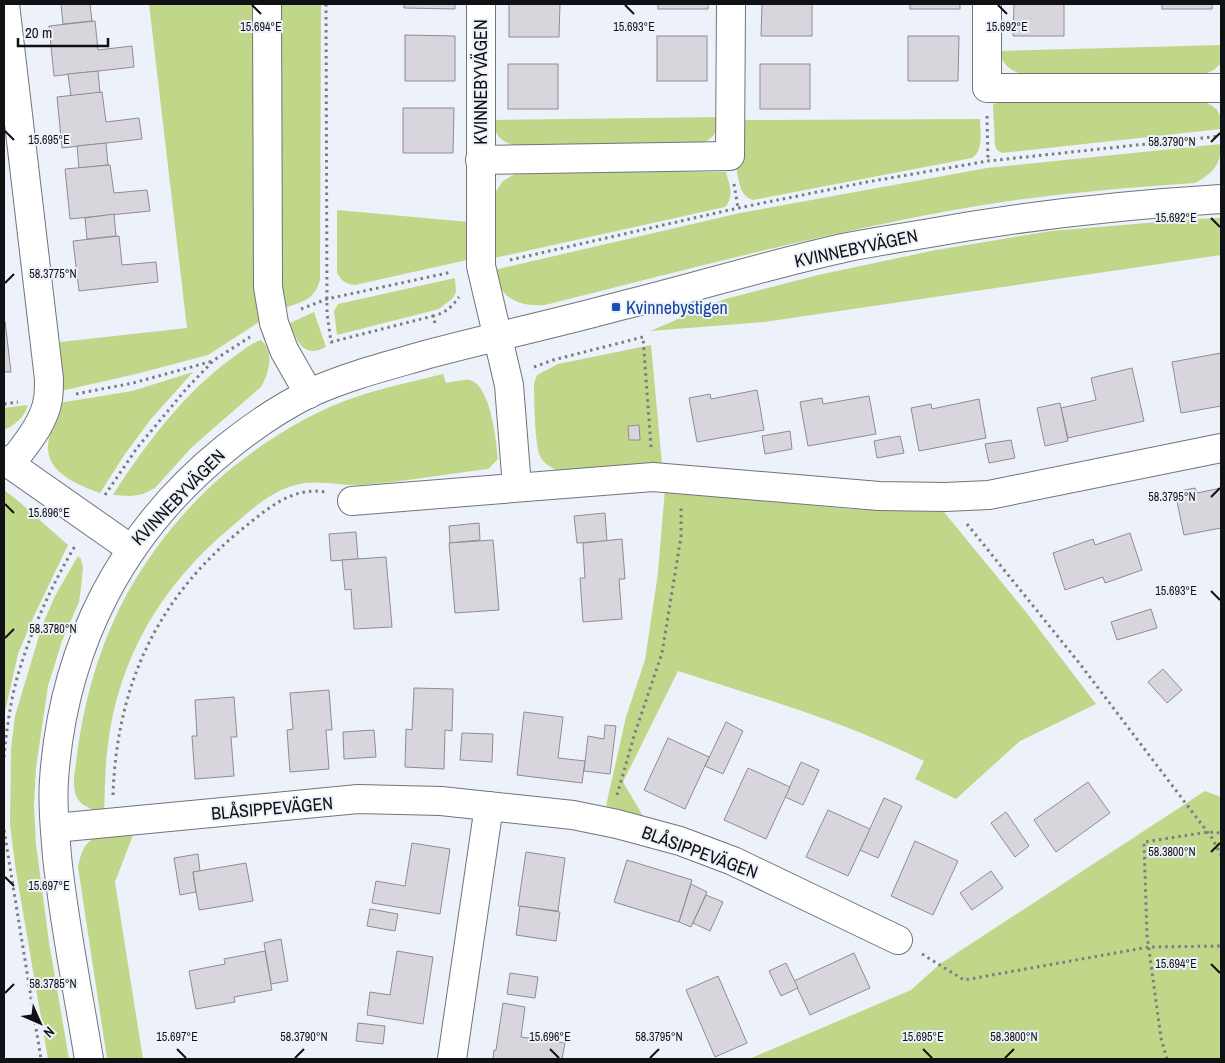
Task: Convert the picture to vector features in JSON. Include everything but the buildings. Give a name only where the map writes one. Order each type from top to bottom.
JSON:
[{"type":"street","name":"KVINNEBYVÄGEN","points":[[5,4],[49,379],[48,399],[44,414],[34,432],[7,462],[131,549],[160,510],[211,460],[252,427],[309,394],[357,374],[497,336],[616,308],[849,247],[1054,213],[1142,204],[1221,199]]},
{"type":"street","points":[[267,4],[268,287],[274,323],[284,350],[309,394]]},
{"type":"street","name":"KVINNEBYVÄGEN","points":[[481,4],[481,266],[509,385],[517,488]]},
{"type":"street","name":"KVINNEBYVÄGEN","points":[[480,160],[730,156],[731,4]]},
{"type":"street","points":[[988,4],[987,88],[1221,88]]},
{"type":"street","points":[[352,501],[653,477],[879,496],[945,497],[989,495],[1221,448]]},
{"type":"street","points":[[89,1059],[60,886],[53,783],[58,735],[69,686],[84,639],[105,591],[131,549]]},
{"type":"street","name":"BLÅSIPPEVÄGEN","points":[[55,828],[358,799],[441,801],[573,815],[617,824],[680,841],[733,860],[898,940]]},
{"type":"street","points":[[452,1059],[489,806]]},
{"type":"path","points":[[326,4],[327,313],[331,342],[432,316]]},
{"type":"path","points":[[987,88],[988,161]]},
{"type":"path","points":[[4,404],[48,399],[133,383],[214,360],[274,323],[327,299],[738,208],[867,182],[988,161],[1221,136]]},
{"type":"path","points":[[553,360],[643,337],[653,477]]},
{"type":"path","points":[[617,824],[617,794],[662,653],[681,537],[681,479]]},
{"type":"path","points":[[112,823],[117,744],[123,710],[135,673],[150,639],[178,595],[212,556],[274,504],[312,490],[329,493],[352,501]]},
{"type":"path","points":[[945,497],[1080,664],[1208,832],[1221,855]]},
{"type":"path","points":[[4,830],[41,1059]]},
{"type":"path","points":[[1167,1059],[1161,1038],[1149,947],[1144,842],[1208,832],[1221,833]]},
{"type":"path","points":[[898,940],[964,980],[1149,947],[1221,946]]},
{"type":"green space","points":[[149,4],[254,4],[253,281],[259,322],[208,355],[61,391],[60,342],[187,328]]},
{"type":"green space","points":[[280,4],[321,4],[320,280],[318,287],[311,296],[285,308],[281,281]]},
{"type":"green space","points":[[1221,45],[1221,63],[1214,70],[1205,74],[1028,76],[1009,68],[1003,61],[999,51]]},
{"type":"green space","points":[[1010,100],[1204,102],[1213,106],[1218,112],[1221,129],[1002,153],[997,150],[995,145],[993,104]]},
{"type":"green space","points":[[721,117],[712,137],[705,142],[693,145],[516,146],[499,137],[493,120]]},
{"type":"green space","points":[[980,119],[980,146],[976,155],[972,158],[753,200],[745,195],[739,182],[736,167],[744,158],[745,120]]},
{"type":"green space","points":[[1221,144],[1218,163],[1215,168],[1207,176],[1195,183],[1031,198],[922,216],[760,251],[545,305],[526,304],[511,299],[501,288],[494,270],[740,213],[987,168]]},
{"type":"green space","points":[[522,170],[726,172],[731,194],[725,207],[494,258],[496,191],[503,181]]},
{"type":"green space","points":[[337,210],[469,222],[467,260],[355,285],[346,283],[337,273]]},
{"type":"green space","points":[[1221,218],[1221,255],[764,322],[650,331],[725,299],[818,275],[936,250],[1051,231]]},
{"type":"green space","points":[[455,278],[456,292],[453,298],[439,309],[337,335],[334,311],[338,304]]},
{"type":"green space","points":[[314,312],[326,347],[312,351],[306,349],[298,342],[290,323]]},
{"type":"green space","points":[[261,340],[268,351],[269,363],[261,387],[192,447],[155,488],[143,494],[131,496],[113,495],[138,457],[183,402],[217,369],[247,347]]},
{"type":"green space","points":[[651,345],[662,464],[558,471],[550,467],[542,459],[538,451],[534,384],[537,375],[558,364]]},
{"type":"green space","points":[[193,372],[151,419],[125,454],[100,493],[65,477],[53,464],[48,446],[59,403],[132,391]]},
{"type":"green space","points":[[443,374],[446,383],[470,380],[477,384],[483,392],[491,415],[498,459],[488,469],[408,480],[360,485],[304,483],[277,492],[252,509],[206,550],[184,573],[148,624],[122,681],[114,712],[107,752],[104,812],[82,804],[75,792],[74,774],[80,732],[97,664],[114,621],[135,580],[177,522],[201,495],[228,471],[258,448],[307,418],[359,396]]},
{"type":"green space","points":[[28,405],[19,420],[4,430],[4,408]]},
{"type":"green space","points":[[665,489],[849,509],[944,512],[1026,612],[1096,704],[1020,741],[956,799],[915,779],[924,761],[894,747],[864,734],[772,701],[678,671],[623,782],[643,816],[606,806],[626,717],[645,660],[658,573]]},
{"type":"green space","points":[[4,490],[68,545],[18,654],[4,716]]},
{"type":"green space","points":[[78,556],[83,567],[79,602],[62,641],[48,686],[36,768],[34,806],[36,844],[49,942],[69,1059],[48,1059],[15,865],[10,824],[11,748],[15,716],[42,626],[55,596]]},
{"type":"green space","points":[[1205,791],[1221,797],[1221,1059],[749,1059],[911,990],[940,964]]},
{"type":"green space","points":[[133,835],[115,882],[143,1059],[107,1059],[78,867],[81,855],[90,841],[103,836]]},
{"type":"place","name":"Kvinnebystigen","points":[[616,307]]}]
